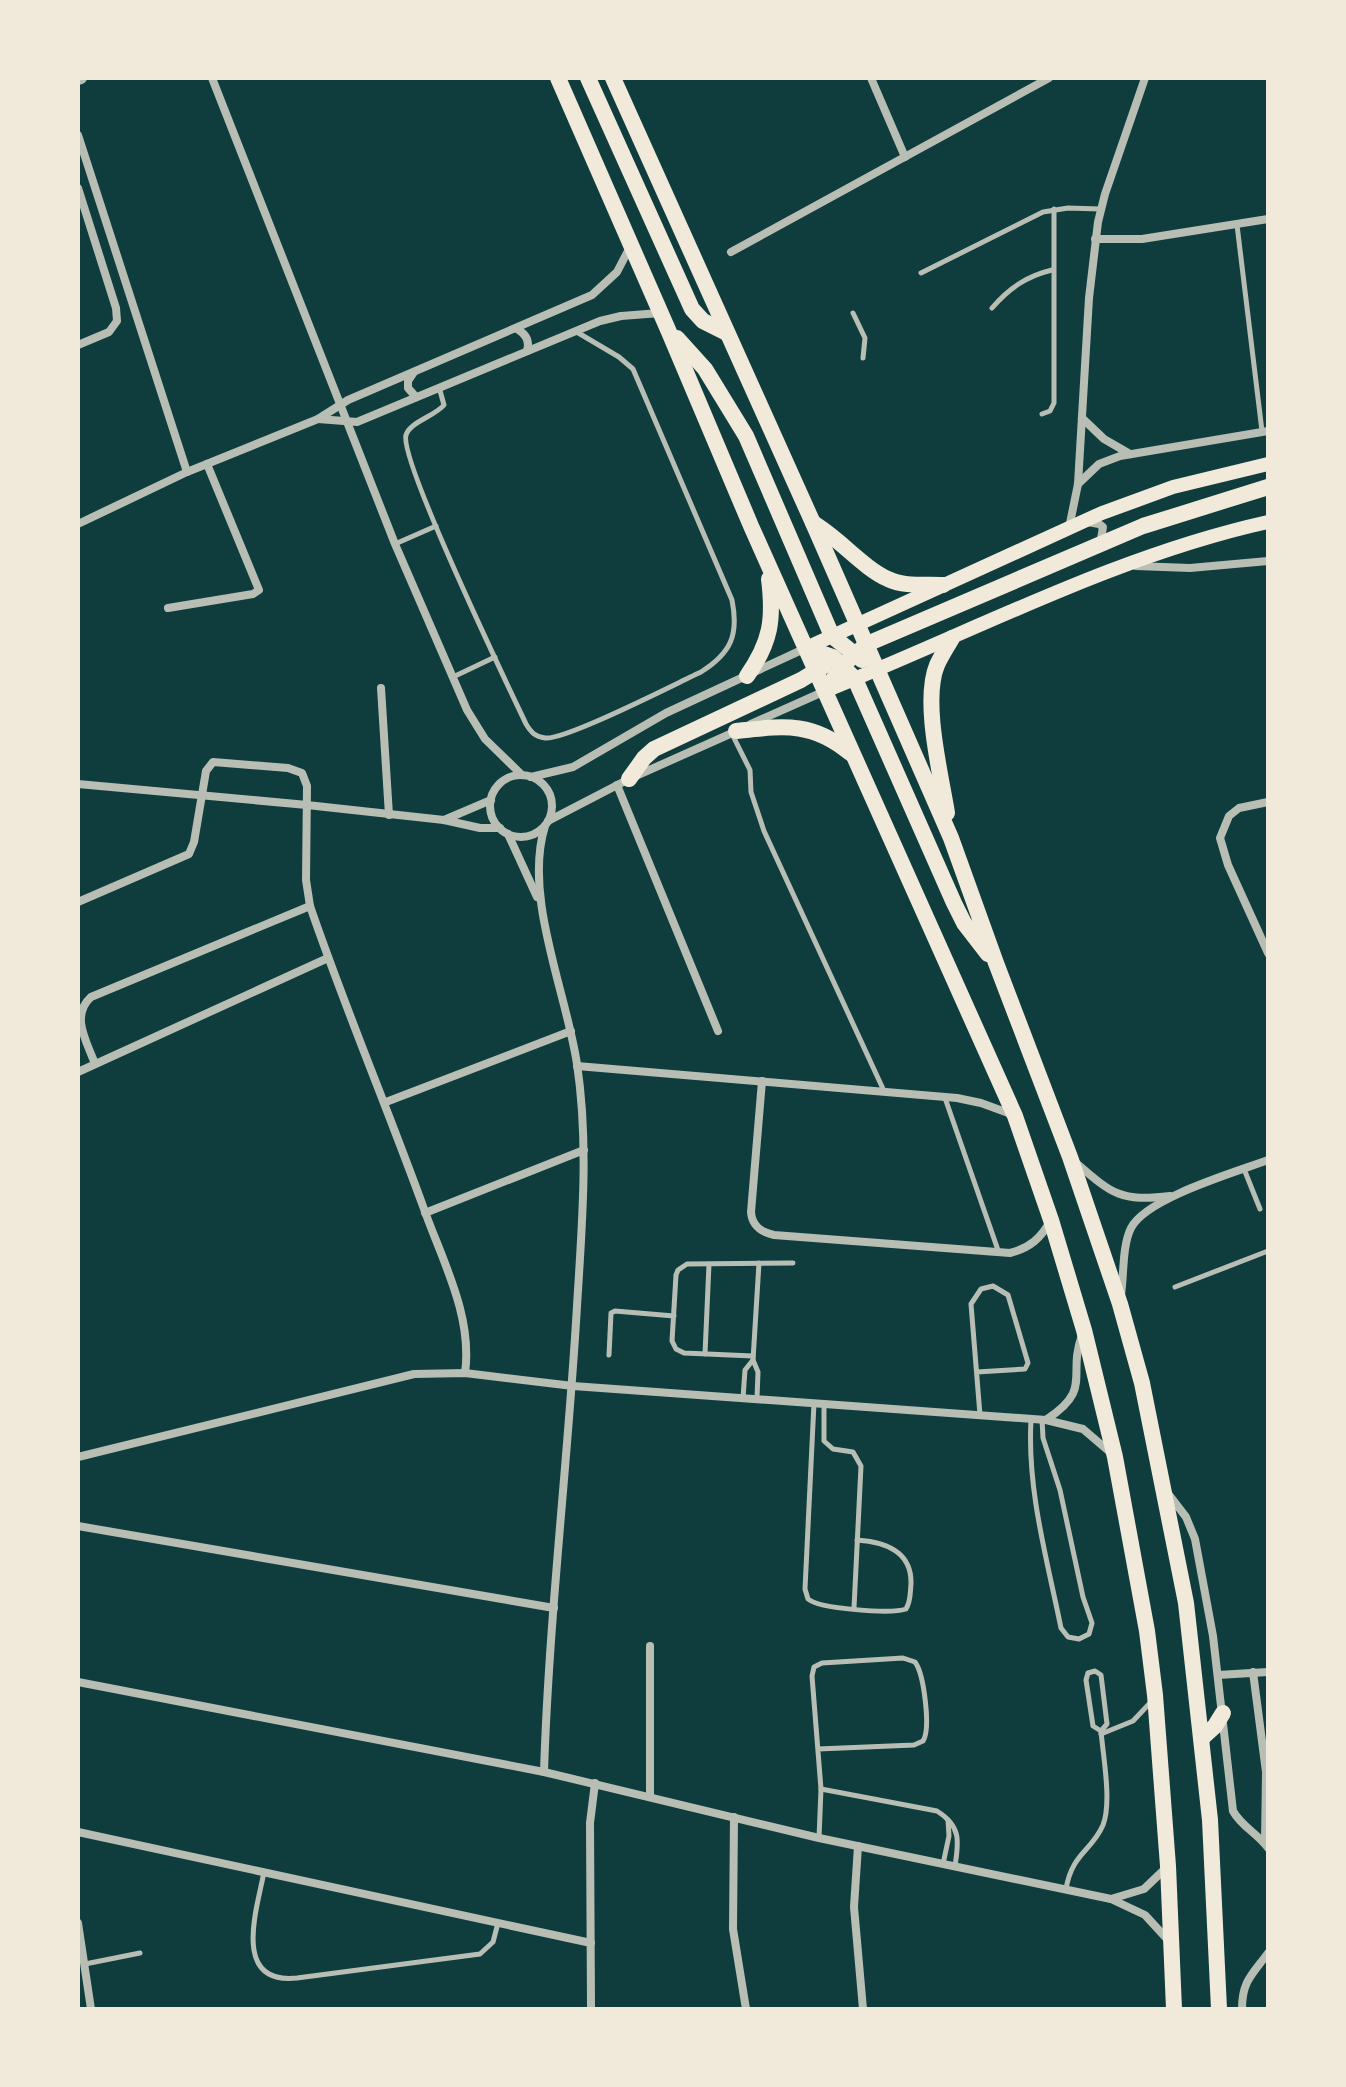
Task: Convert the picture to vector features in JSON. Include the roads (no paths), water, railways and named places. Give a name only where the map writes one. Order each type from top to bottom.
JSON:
[{"type":"highway","points":[[558,78],[766,561],[1015,1116],[1051,1220],[1084,1330],[1115,1457],[1142,1600],[1155,1695],[1168,1866],[1174,2009]]},
{"type":"highway","points":[[588,78],[692,309],[703,321],[727,333]]},
{"type":"highway","points":[[613,78],[858,624]]},
{"type":"highway","points":[[669,332],[705,369],[746,436],[845,650],[954,903],[964,923],[996,963]]},
{"type":"highway","points":[[623,782],[654,749],[817,672],[845,650],[1166,518],[1268,487]]},
{"type":"highway","points":[[813,523],[888,579],[943,585]]},
{"type":"highway","points":[[747,676],[769,635],[771,606],[766,561]]},
{"type":"highway","points":[[845,650],[858,624]]},
{"type":"highway","points":[[825,691],[858,624]]},
{"type":"highway","points":[[951,838],[935,741],[931,694],[936,667],[952,638]]},
{"type":"highway","points":[[806,648],[845,650],[877,669],[951,838],[1070,1157],[1120,1304],[1142,1383],[1186,1603],[1203,1737],[1219,2009]]},
{"type":"highway","points":[[734,732],[778,727],[808,729],[834,739],[856,759]]},
{"type":"highway","points":[[1203,1737],[1223,1713]]},
{"type":"main road","points":[[858,624],[1075,525],[1173,487],[1268,464]]},
{"type":"main road","points":[[825,691],[1127,565],[1190,542],[1268,522]]},
{"type":"street","points":[[212,78],[395,544],[476,728],[527,776],[543,784],[550,795],[552,808],[537,857],[541,905],[571,1031],[584,1150],[573,1386],[544,1772]]},
{"type":"street","points":[[871,78],[905,157]]},
{"type":"street","points":[[731,252],[1049,78]]},
{"type":"street","points":[[1100,546],[1103,527],[1095,522],[1075,525],[1095,239],[1100,209],[1145,78]]},
{"type":"street","points":[[78,135],[187,472]]},
{"type":"street","points":[[78,188],[116,308],[117,321],[109,332],[78,345]]},
{"type":"street","points":[[1095,239],[1142,239],[1268,219]]},
{"type":"street","points":[[78,524],[187,472],[318,419],[339,404],[592,295],[617,272],[630,247]]},
{"type":"street","points":[[318,419],[346,423],[371,418],[439,386],[575,331],[621,316],[660,313]]},
{"type":"street","points":[[517,329],[528,341],[527,351]]},
{"type":"street","points":[[414,371],[408,388],[416,397]]},
{"type":"street","points":[[1082,418],[1104,439],[1131,455]]},
{"type":"street","points":[[1078,484],[1099,464],[1131,455],[1265,432]]},
{"type":"street","points":[[168,608],[253,594],[259,590],[207,464]]},
{"type":"street","points":[[1127,565],[1190,568],[1268,561]]},
{"type":"street","points":[[541,905],[504,831],[491,812],[491,800],[499,784],[510,777],[573,767],[666,713],[806,648]]},
{"type":"street","points":[[381,688],[389,815]]},
{"type":"street","points":[[78,784],[444,820],[527,836],[623,782],[825,691]]},
{"type":"street","points":[[78,902],[189,854],[194,842],[206,771],[213,762],[288,768],[302,773],[307,786],[306,880],[310,906],[386,1102],[462,1319],[465,1373]]},
{"type":"street","points":[[623,782],[718,1031]]},
{"type":"street","points":[[444,820],[491,800]]},
{"type":"street","points":[[1268,802],[1239,808],[1229,816],[1220,838],[1228,865],[1268,953]]},
{"type":"street","points":[[95,1064],[80,1020],[83,1004],[91,997],[310,906]]},
{"type":"street","points":[[78,1072],[328,958]]},
{"type":"street","points":[[386,1102],[571,1031]]},
{"type":"street","points":[[577,1066],[945,1098],[981,1103],[1015,1116]]},
{"type":"street","points":[[762,1081],[751,1207],[752,1218],[758,1228],[774,1235],[999,1254],[1031,1246],[1051,1220]]},
{"type":"street","points":[[425,1213],[584,1150]]},
{"type":"street","points":[[1070,1157],[1105,1188],[1125,1197],[1146,1199],[1175,1195]]},
{"type":"street","points":[[1120,1304],[1131,1228],[1142,1215],[1175,1195],[1268,1160]]},
{"type":"street","points":[[1044,1419],[1066,1405],[1075,1392],[1078,1349],[1084,1330]]},
{"type":"street","points":[[78,1457],[414,1374],[465,1373],[573,1386],[1044,1419],[1083,1429],[1115,1457]]},
{"type":"street","points":[[1165,1489],[1180,1507],[1195,1539],[1218,1675],[1233,1811],[1241,1823],[1266,1846]]},
{"type":"street","points":[[78,1526],[554,1608]]},
{"type":"street","points":[[650,1646],[650,1797]]},
{"type":"street","points":[[1253,1672],[1266,1772],[1266,1846]]},
{"type":"street","points":[[1218,1675],[1268,1672]]},
{"type":"street","points":[[78,1682],[544,1772],[819,1838],[1111,1899],[1145,1915],[1160,1928],[1172,1945]]},
{"type":"street","points":[[591,2009],[590,1823],[595,1783]]},
{"type":"street","points":[[734,1817],[733,1929],[746,2009]]},
{"type":"street","points":[[78,1832],[591,1943]]},
{"type":"street","points":[[858,1846],[854,1907],[863,2009]]},
{"type":"street","points":[[1111,1899],[1144,1889],[1168,1866]]},
{"type":"street","points":[[78,1923],[81,1965],[91,2009]]},
{"type":"street","points":[[1242,2009],[1246,1981],[1268,1953]]},
{"type":"lane","points":[[1042,414],[1050,411],[1054,403],[1054,209]]},
{"type":"lane","points":[[921,273],[1030,217],[1054,209],[1100,209]]},
{"type":"lane","points":[[1237,225],[1265,432]]},
{"type":"lane","points":[[992,308],[1012,287],[1052,270]]},
{"type":"lane","points":[[853,313],[865,338],[863,358]]},
{"type":"lane","points":[[439,386],[444,405],[408,430],[405,438],[408,456],[436,526],[532,734],[552,738],[701,672],[719,661],[732,641],[736,620],[732,600],[633,369],[575,331]]},
{"type":"lane","points":[[395,544],[436,526]]},
{"type":"lane","points":[[452,677],[495,657]]},
{"type":"lane","points":[[734,732],[750,770],[751,792],[764,831],[885,1092]]},
{"type":"lane","points":[[945,1098],[999,1254]]},
{"type":"lane","points":[[1244,1169],[1260,1209]]},
{"type":"lane","points":[[1175,1287],[1268,1251]]},
{"type":"lane","points":[[757,1399],[758,1372],[753,1358],[759,1263]]},
{"type":"lane","points":[[753,1358],[684,1353],[676,1349],[672,1341],[678,1270],[687,1264],[793,1263]]},
{"type":"lane","points":[[705,1354],[709,1264]]},
{"type":"lane","points":[[977,1372],[1018,1372],[1025,1369],[1028,1363],[1008,1295],[993,1286],[981,1289],[971,1304],[980,1415]]},
{"type":"lane","points":[[609,1355],[611,1313],[674,1316]]},
{"type":"lane","points":[[743,1398],[745,1370],[753,1358]]},
{"type":"lane","points":[[814,1403],[806,1594],[816,1605],[898,1611],[908,1606],[911,1571],[903,1557],[882,1543],[857,1540]]},
{"type":"lane","points":[[824,1404],[824,1441],[833,1449],[853,1452],[860,1462],[854,1608]]},
{"type":"lane","points":[[1031,1419],[1032,1480],[1061,1628],[1068,1637],[1079,1639],[1089,1634],[1092,1623],[1083,1597],[1058,1482],[1043,1438],[1044,1419]]},
{"type":"lane","points":[[818,1749],[914,1745],[923,1741],[928,1730],[921,1672],[915,1662],[903,1658],[822,1663],[814,1667],[812,1676],[821,1789],[819,1838]]},
{"type":"lane","points":[[1066,1890],[1075,1862],[1099,1833],[1105,1817],[1101,1732],[1107,1724],[1101,1678],[1098,1672],[1092,1671],[1086,1680],[1092,1723],[1101,1732]]},
{"type":"lane","points":[[1101,1732],[1133,1721],[1155,1695]]},
{"type":"lane","points":[[821,1789],[937,1811],[956,1827],[959,1839],[954,1867]]},
{"type":"lane","points":[[943,1864],[949,1836],[948,1819]]},
{"type":"lane","points":[[264,1872],[252,1946],[264,1969],[280,1977],[297,1978],[480,1954],[493,1942],[498,1923]]},
{"type":"lane","points":[[81,1965],[140,1953]]}]
